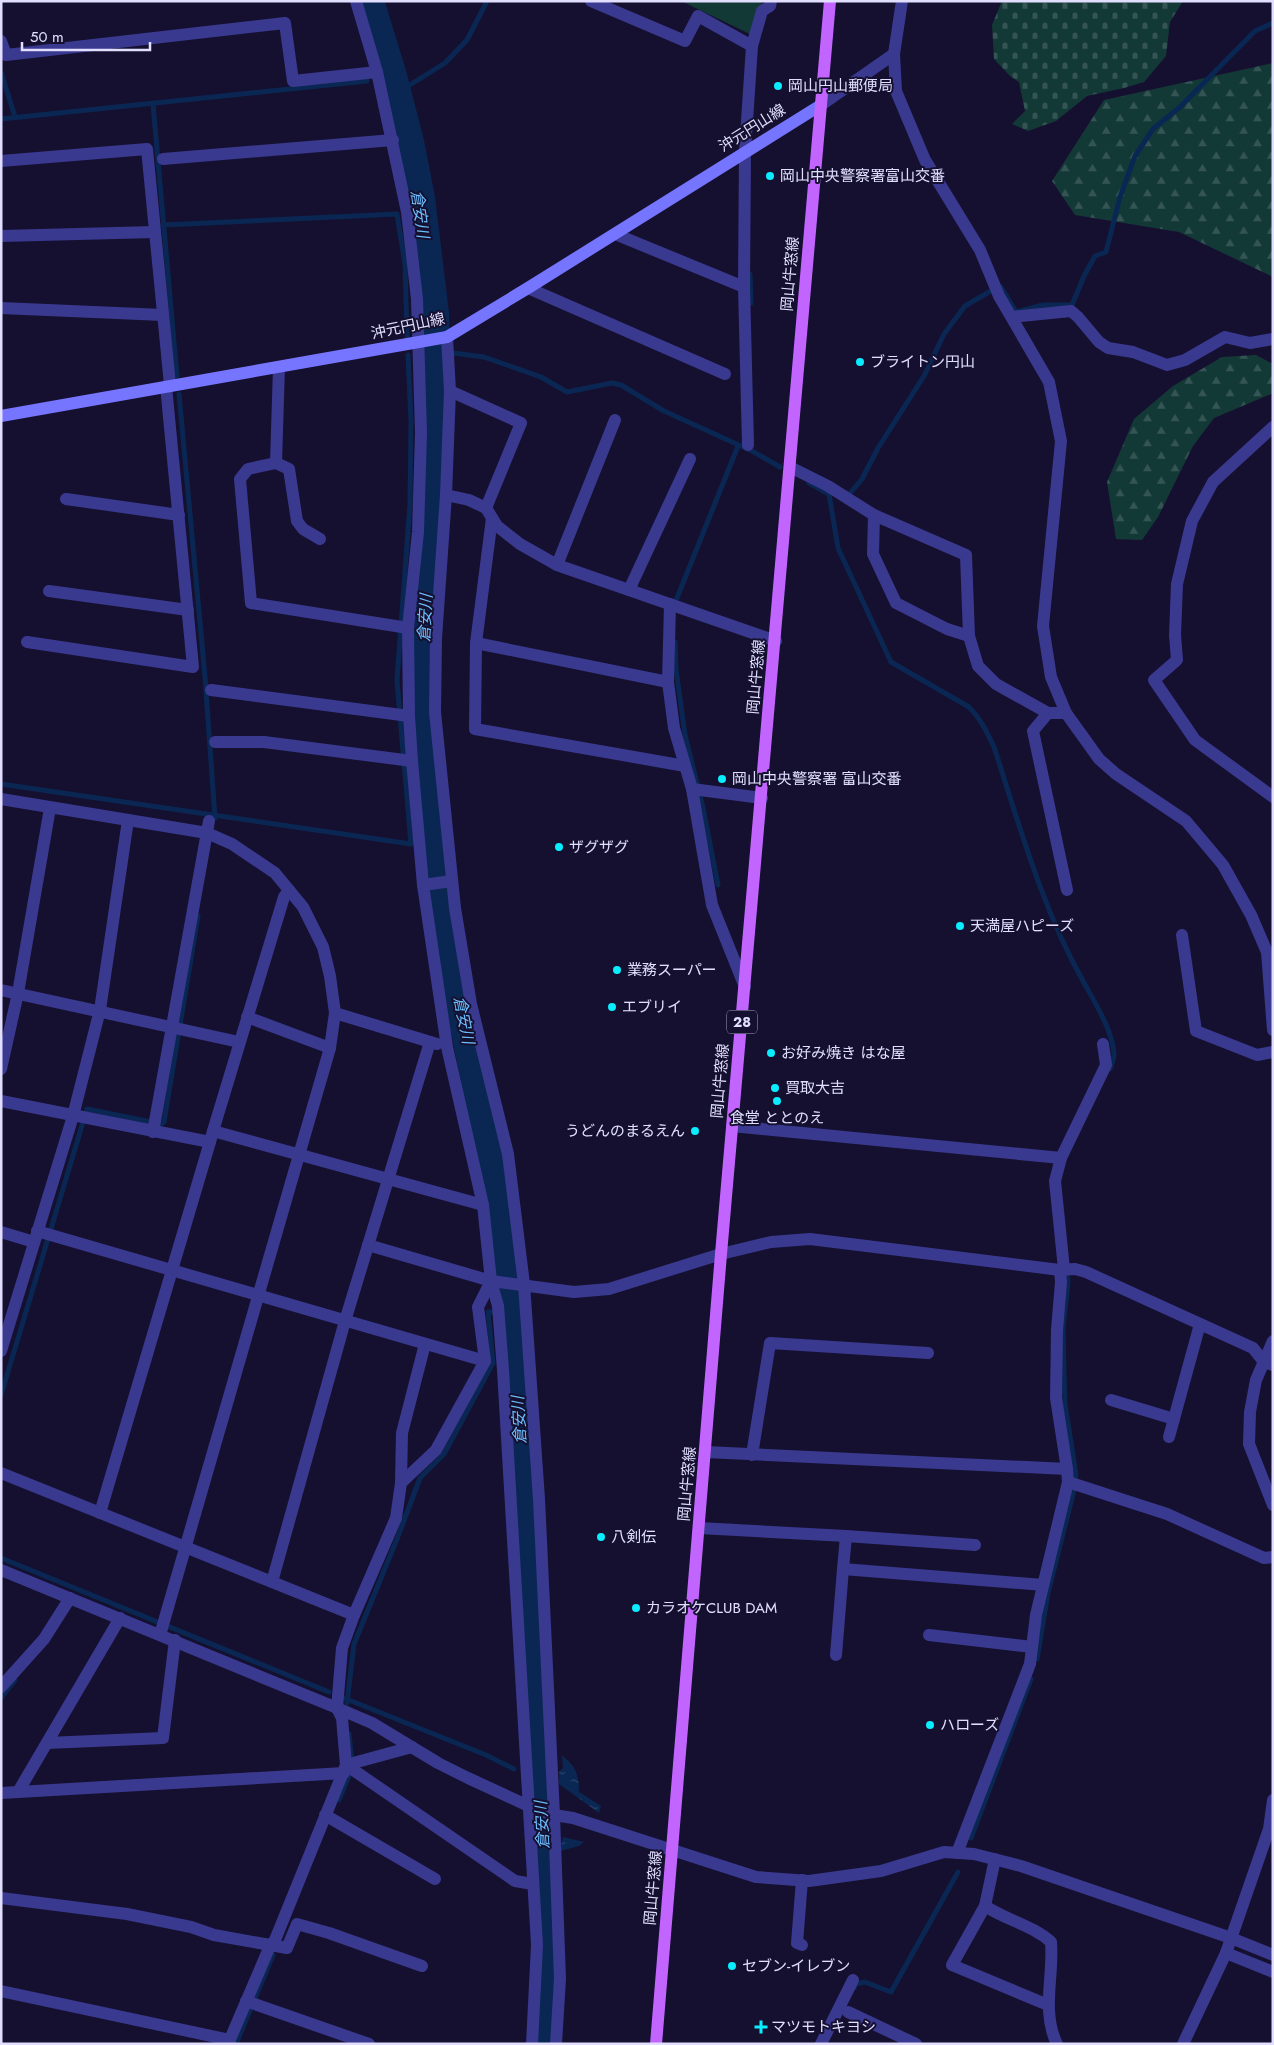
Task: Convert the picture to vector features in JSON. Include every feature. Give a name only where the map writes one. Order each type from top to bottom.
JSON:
[{"type":"main road","name":"岡山牛窓線","points":[[656,2044],[721,1254],[776,641],[830,1]]},
{"type":"main road","name":"沖元円山線","points":[[1,416],[445,338],[821,105]]},
{"type":"street","points":[[356,1],[377,72],[393,140],[407,212],[423,342],[418,532],[402,628],[403,715],[407,760],[427,884],[447,1047],[483,1204],[496,1281],[532,1807],[537,1945],[532,2044]]},
{"type":"street","points":[[591,1],[685,41],[698,16],[752,46]]},
{"type":"street","points":[[748,445],[744,287],[745,151],[752,46],[762,11],[770,6],[771,1]]},
{"type":"street","points":[[902,1],[894,54],[896,91],[909,125],[925,160],[980,250],[999,296],[1049,382],[1061,441],[1043,626],[1051,677],[1066,713],[1099,759],[1116,774],[1186,821],[1223,865],[1251,915],[1267,952],[1273,1030]]},
{"type":"street","points":[[1,41],[6,54],[285,23],[293,81],[377,72]]},
{"type":"street","points":[[821,105],[894,54]]},
{"type":"street","points":[[163,159],[393,140]]},
{"type":"street","points":[[1,161],[147,149],[193,667],[27,642]]},
{"type":"street","points":[[1,236],[155,232]]},
{"type":"street","points":[[615,234],[744,287]]},
{"type":"street","points":[[528,288],[725,374]]},
{"type":"street","points":[[1,308],[163,315]]},
{"type":"street","points":[[1012,318],[1071,311],[1098,342],[1108,348],[1133,352],[1167,365],[1185,360],[1225,337],[1250,343],[1273,339]]},
{"type":"street","points":[[445,338],[450,391],[446,495],[436,638],[435,712],[450,882],[471,1004],[508,1154],[521,1284],[539,1499],[551,1814],[555,1847],[560,1979],[556,2044]]},
{"type":"street","points":[[276,463],[279,366]]},
{"type":"street","points":[[450,391],[521,423],[489,513],[476,643],[475,729],[685,766]]},
{"type":"street","points":[[557,565],[615,420]]},
{"type":"street","points":[[1273,427],[1213,482],[1192,521],[1177,584],[1174,635],[1177,660],[1154,680],[1194,740],[1273,797]]},
{"type":"street","points":[[629,590],[690,459]]},
{"type":"street","points":[[320,539],[303,529],[297,521],[289,469],[276,463],[248,469],[240,479],[251,603],[402,628]]},
{"type":"street","points":[[790,468],[828,486],[874,516],[966,555],[969,636],[978,666],[996,684],[1048,713],[1066,713]]},
{"type":"street","points":[[446,495],[469,500],[489,513],[497,526],[520,544],[557,565],[776,641]]},
{"type":"street","points":[[66,499],[179,514]]},
{"type":"street","points":[[874,516],[874,554],[896,603],[947,629],[969,636]]},
{"type":"street","points":[[49,591],[188,610]]},
{"type":"street","points":[[673,605],[668,682],[674,728],[685,766],[697,790],[712,905],[745,987]]},
{"type":"street","points":[[476,643],[668,682]]},
{"type":"street","points":[[211,690],[403,715]]},
{"type":"street","points":[[1048,713],[1033,731],[1067,890]]},
{"type":"street","points":[[215,742],[264,742],[407,760]]},
{"type":"street","points":[[697,790],[762,798]]},
{"type":"street","points":[[1,799],[128,820],[208,827],[275,873],[303,906],[323,947],[330,976],[334,1013],[330,1048],[162,1628]]},
{"type":"street","points":[[1,1069],[18,993],[50,808]]},
{"type":"street","points":[[1,1351],[43,1236],[81,1118],[100,1010],[128,820]]},
{"type":"street","points":[[154,1126],[177,1027],[208,827]]},
{"type":"street","points":[[427,884],[450,882]]},
{"type":"street","points":[[100,1513],[239,1042],[284,897],[289,890]]},
{"type":"street","points":[[1182,935],[1196,1031],[1257,1055],[1273,1052]]},
{"type":"street","points":[[1267,952],[1273,937]]},
{"type":"street","points":[[1,990],[100,1010],[239,1042]]},
{"type":"street","points":[[334,1013],[447,1047]]},
{"type":"street","points":[[247,1017],[330,1048]]},
{"type":"street","points":[[272,1582],[345,1321],[430,1042]]},
{"type":"street","points":[[957,1853],[1026,1672],[1032,1647],[1036,1614],[1071,1480],[1056,1398],[1057,1330],[1061,1282],[1065,1269],[1055,1181],[1061,1158],[1106,1066],[1103,1044]]},
{"type":"street","points":[[1,1101],[81,1118],[154,1126],[300,1156],[483,1204]]},
{"type":"street","points":[[732,1126],[1061,1158]]},
{"type":"street","points":[[1,1232],[43,1236],[485,1360]]},
{"type":"street","points":[[368,1245],[496,1281],[574,1292],[609,1289],[721,1254],[771,1242],[810,1239],[1065,1269],[1086,1272],[1253,1348],[1268,1363]]},
{"type":"street","points":[[401,1483],[436,1450],[485,1360],[478,1307],[496,1281]]},
{"type":"street","points":[[1169,1437],[1200,1324]]},
{"type":"street","points":[[1273,1341],[1268,1363],[1254,1388],[1250,1412],[1249,1444],[1273,1505]]},
{"type":"street","points":[[752,1455],[770,1343],[928,1352]]},
{"type":"street","points":[[1,1991],[229,2042],[251,2003],[270,1946],[275,1940],[350,1767],[342,1718],[337,1708],[342,1648],[354,1615],[396,1518],[401,1483],[402,1433],[425,1344]]},
{"type":"street","points":[[1111,1400],[1174,1419]]},
{"type":"street","points":[[706,1452],[1071,1480],[1167,1514],[1264,1558],[1273,1557]]},
{"type":"street","points":[[1,1473],[354,1615]]},
{"type":"street","points":[[699,1528],[975,1545]]},
{"type":"street","points":[[836,1655],[846,1536]]},
{"type":"street","points":[[843,1569],[1044,1585]]},
{"type":"street","points":[[1,1570],[120,1618],[162,1628],[174,1640],[372,1723],[468,1778],[532,1807],[551,1814],[573,1818],[756,1877],[802,1880],[880,1871],[944,1852],[974,1854],[1021,1866],[1230,1938],[1273,1955]]},
{"type":"street","points":[[1,1687],[44,1639],[70,1598]]},
{"type":"street","points":[[18,1792],[120,1618]]},
{"type":"street","points":[[929,1636],[1032,1647]]},
{"type":"street","points":[[47,1742],[164,1738],[174,1640]]},
{"type":"street","points":[[1,1793],[350,1767],[412,1747]]},
{"type":"street","points":[[350,1767],[515,1881],[534,1884]]},
{"type":"street","points":[[1183,2044],[1226,1953],[1271,1829],[1273,1800]]},
{"type":"street","points":[[329,1818],[435,1879]]},
{"type":"street","points":[[995,1859],[985,1906],[952,1965],[1048,2005]]},
{"type":"street","points":[[802,1880],[798,1943],[802,1945]]},
{"type":"street","points":[[1,1898],[127,1914],[191,1927],[214,1935],[287,1948],[297,1924],[329,1933],[422,1966]]},
{"type":"street","points":[[985,1906],[1042,1934],[1051,1942],[1052,1953],[1048,2005],[1056,2044]]},
{"type":"street","points":[[1226,1953],[1273,1972]]},
{"type":"street","points":[[820,2044],[852,1980]]},
{"type":"street","points":[[251,2003],[369,2044]]},
{"type":"street","points":[[848,2012],[916,2044]]},
{"type":"green space","points":[[681,1],[762,1],[752,35]]},
{"type":"green space","points":[[1002,1],[1183,1],[1170,22],[1166,56],[1144,82],[1087,96],[1056,121],[1028,131],[1012,124],[1025,111],[1019,82],[1010,76],[994,59],[992,25]]},
{"type":"green space","points":[[1273,63],[1273,277],[1179,232],[1075,215],[1052,181],[1104,100]]},
{"type":"green space","points":[[1256,355],[1273,364],[1273,393],[1214,418],[1193,446],[1158,517],[1142,540],[1116,539],[1107,482],[1134,419],[1173,386],[1222,357]]},
{"type":"water","points":[[562,1756],[571,1763],[576,1771],[579,1792],[601,1806],[599,1813],[559,1784],[559,1772],[563,1768]]},
{"type":"water","points":[[563,1837],[584,1842],[579,1846],[560,1851]]},
{"type":"waterway","name":"倉安川","points":[[369,1],[392,76],[409,142],[420,198],[434,313],[432,508],[423,636],[426,747],[439,897],[493,1165],[511,1295],[549,1946],[544,2044]]},
{"type":"waterway","points":[[397,93],[445,63],[467,40],[487,1]]},
{"type":"waterway","points":[[1001,287],[1016,312],[1043,305],[1072,305],[1095,256],[1106,252],[1120,197],[1135,156],[1153,129],[1180,107],[1255,31],[1273,23]]},
{"type":"waterway","points":[[1,72],[15,117]]},
{"type":"waterway","name":"倉安川","points":[[386,79],[392,76]]},
{"type":"waterway","points":[[1,119],[367,81]]},
{"type":"waterway","points":[[153,104],[177,376]]},
{"type":"waterway","points":[[163,225],[397,214],[405,264],[407,336]]},
{"type":"waterway","points":[[750,274],[751,303]]},
{"type":"waterway","points":[[851,492],[862,479],[878,448],[924,376],[944,334],[965,306],[989,292]]},
{"type":"waterway","points":[[453,353],[484,357],[541,377],[567,392],[612,383],[621,385],[664,411],[752,451],[780,467]]},
{"type":"waterway","name":"倉安川","points":[[435,355],[440,354]]},
{"type":"waterway","points":[[1,784],[411,844],[397,680],[410,504],[411,421],[408,355]]},
{"type":"waterway","points":[[179,394],[205,677],[215,818]]},
{"type":"waterway","points":[[675,606],[738,446]]},
{"type":"waterway","points":[[809,483],[829,494],[838,548],[891,662],[969,707],[986,731],[994,747],[1033,867],[1055,925],[1102,1016],[1110,1036],[1114,1054],[1110,1069]]},
{"type":"waterway","points":[[675,642],[676,669],[685,735],[703,808],[718,885]]},
{"type":"waterway","points":[[1,1395],[87,1109],[161,1124],[164,1122],[198,916]]},
{"type":"waterway","points":[[1037,1659],[1048,1593],[1076,1475],[1065,1404],[1063,1327],[1068,1283],[1067,1271]]},
{"type":"waterway","points":[[503,1311],[512,1310]]},
{"type":"waterway","points":[[347,1703],[354,1644],[420,1478],[444,1454],[493,1363],[488,1312],[494,1312]]},
{"type":"waterway","points":[[1,1558],[329,1692]]},
{"type":"waterway","points":[[971,1838],[1031,1679]]},
{"type":"waterway","points":[[1,1698],[15,1680]]},
{"type":"waterway","points":[[344,1698],[486,1755],[514,1769]]},
{"type":"waterway","points":[[349,1734],[352,1763]]},
{"type":"waterway","points":[[339,1800],[350,1773]]},
{"type":"waterway","name":"倉安川","points":[[533,1773],[540,1774]]},
{"type":"waterway","points":[[543,1849],[554,1847]]},
{"type":"waterway","points":[[854,1988],[856,1984],[865,1982],[891,1992],[958,1872]]},
{"type":"waterway","points":[[535,1878],[545,1879]]},
{"type":"waterway","points":[[236,2044],[273,1955]]},
{"type":"place","name":"岡山円山郵便局","points":[[778,86]]},
{"type":"place","name":"岡山中央警察署富山交番","points":[[770,176]]},
{"type":"place","name":"ブライトン円山","points":[[860,362]]},
{"type":"place","name":"岡山中央警察署 富山交番","points":[[722,779]]},
{"type":"place","name":"ザグザグ","points":[[559,847]]},
{"type":"place","name":"天満屋ハピーズ","points":[[960,926]]},
{"type":"place","name":"業務スーパー","points":[[617,970]]},
{"type":"place","name":"エブリイ","points":[[612,1007]]},
{"type":"place","name":"お好み焼き はな屋","points":[[771,1053]]},
{"type":"place","name":"買取大吉","points":[[775,1088]]},
{"type":"place","name":"食堂 ととのえ","points":[[777,1101]]},
{"type":"place","name":"うどんのまるえん","points":[[695,1131]]},
{"type":"place","name":"八剣伝","points":[[601,1537]]},
{"type":"place","name":"カラオケCLUB DAM","points":[[636,1608]]},
{"type":"place","name":"ハローズ","points":[[930,1725]]},
{"type":"place","name":"セブン-イレブン","points":[[732,1966]]},
{"type":"place","name":"マツモトキヨシ","points":[[761,2027]]}]
